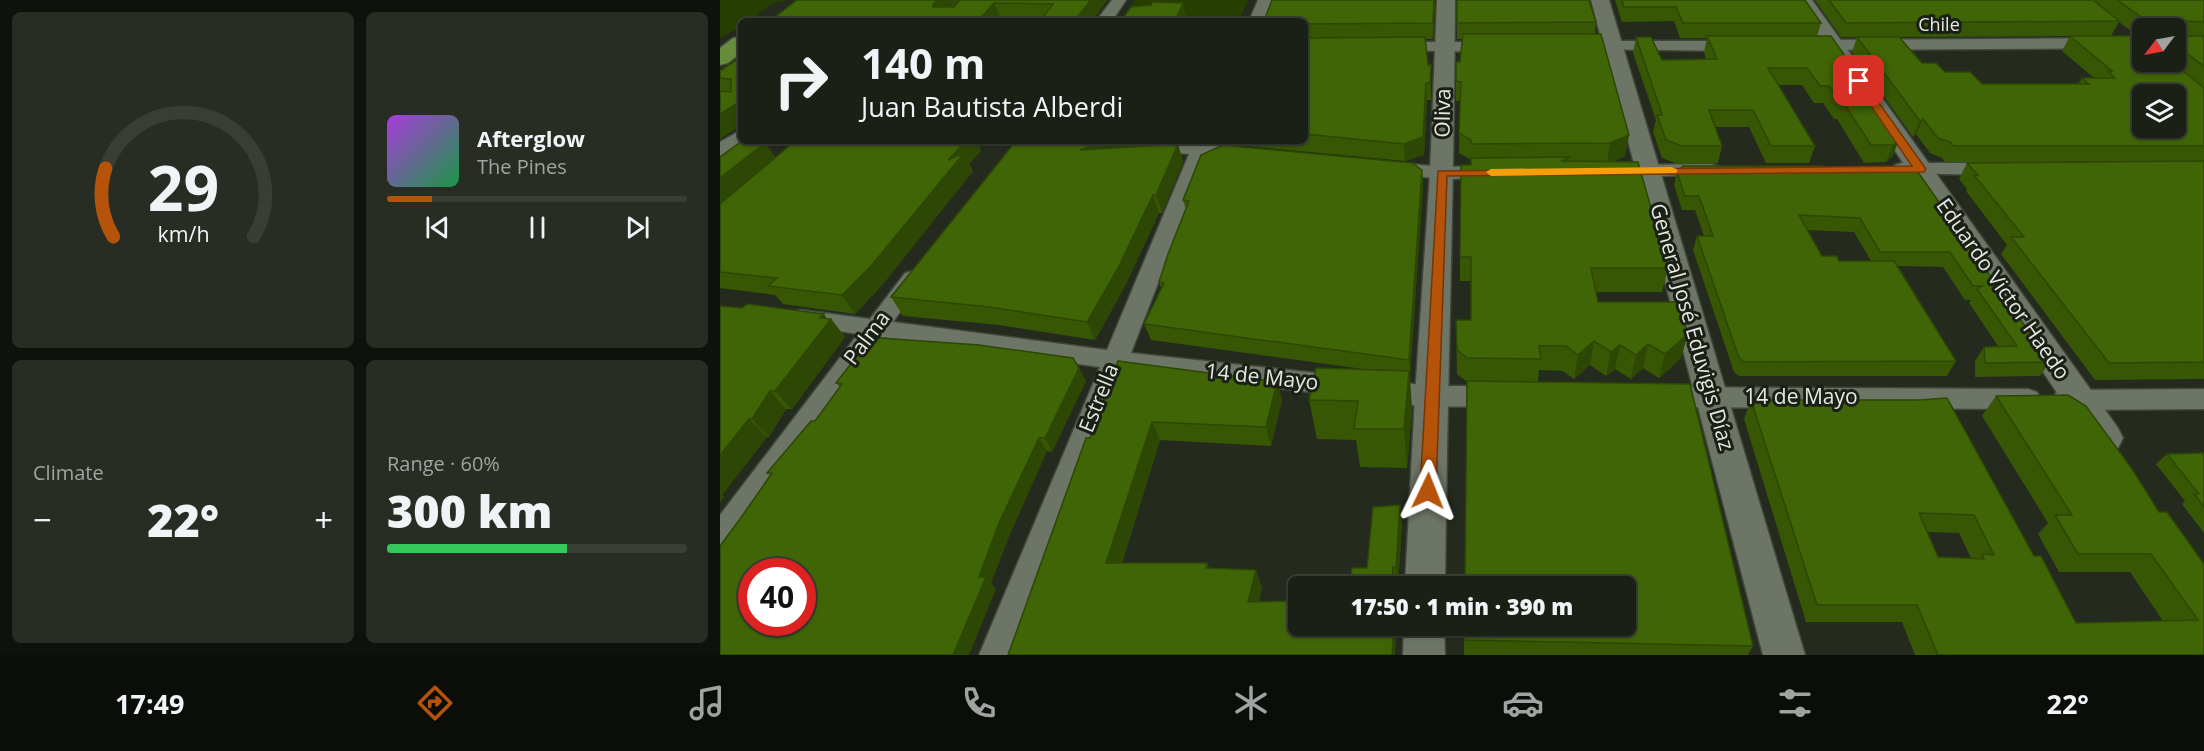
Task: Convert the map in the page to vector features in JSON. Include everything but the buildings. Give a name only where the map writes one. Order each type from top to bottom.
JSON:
[{"type":"street","points":[[1106,18],[1119,0]]},
{"type":"street","points":[[1258,18],[1265,0]]},
{"type":"street","name":"Oliva","points":[[1425,576],[1442,173],[1446,0]]},
{"type":"street","name":"General José Eduvigis Díaz","points":[[1600,0],[1784,655]]},
{"type":"street","name":"Eduardo Victor Haedo","points":[[1803,0],[2119,456]]},
{"type":"street","points":[[2115,28],[2132,40]]},
{"type":"street","name":"Chile","points":[[1799,45],[2132,45]]},
{"type":"street","points":[[1568,46],[1753,46]]},
{"type":"street","points":[[1372,47],[1511,47]]},
{"type":"street","points":[[720,150],[738,137]]},
{"type":"street","points":[[1167,144],[1202,146],[1254,155]]},
{"type":"street","name":"Estrella","points":[[996,655],[1202,146]]},
{"type":"street","points":[[1371,166],[1442,173],[1510,172]]},
{"type":"street","points":[[1884,170],[2015,169]]},
{"type":"street","points":[[1613,171],[1727,170]]},
{"type":"street","name":"Palma","points":[[720,540],[874,328],[924,264]]},
{"type":"street","name":"14 de Mayo","points":[[784,315],[1114,360],[1431,396],[1524,396]]},
{"type":"street","name":"14 de Mayo","points":[[1641,396],[2204,399]]},
{"type":"street","points":[[1424,636],[1424,655]]},
{"type":"green space","points":[[720,0],[788,0],[774,3],[757,14],[760,16],[759,18],[738,18],[738,30],[720,38]]},
{"type":"green space","points":[[1135,0],[1248,0],[1240,18],[1123,18]]},
{"type":"slow traffic","points":[[1491,172],[1672,170]]},
{"type":"route","points":[[1428,491],[1442,173],[1920,169],[1859,81]]}]
